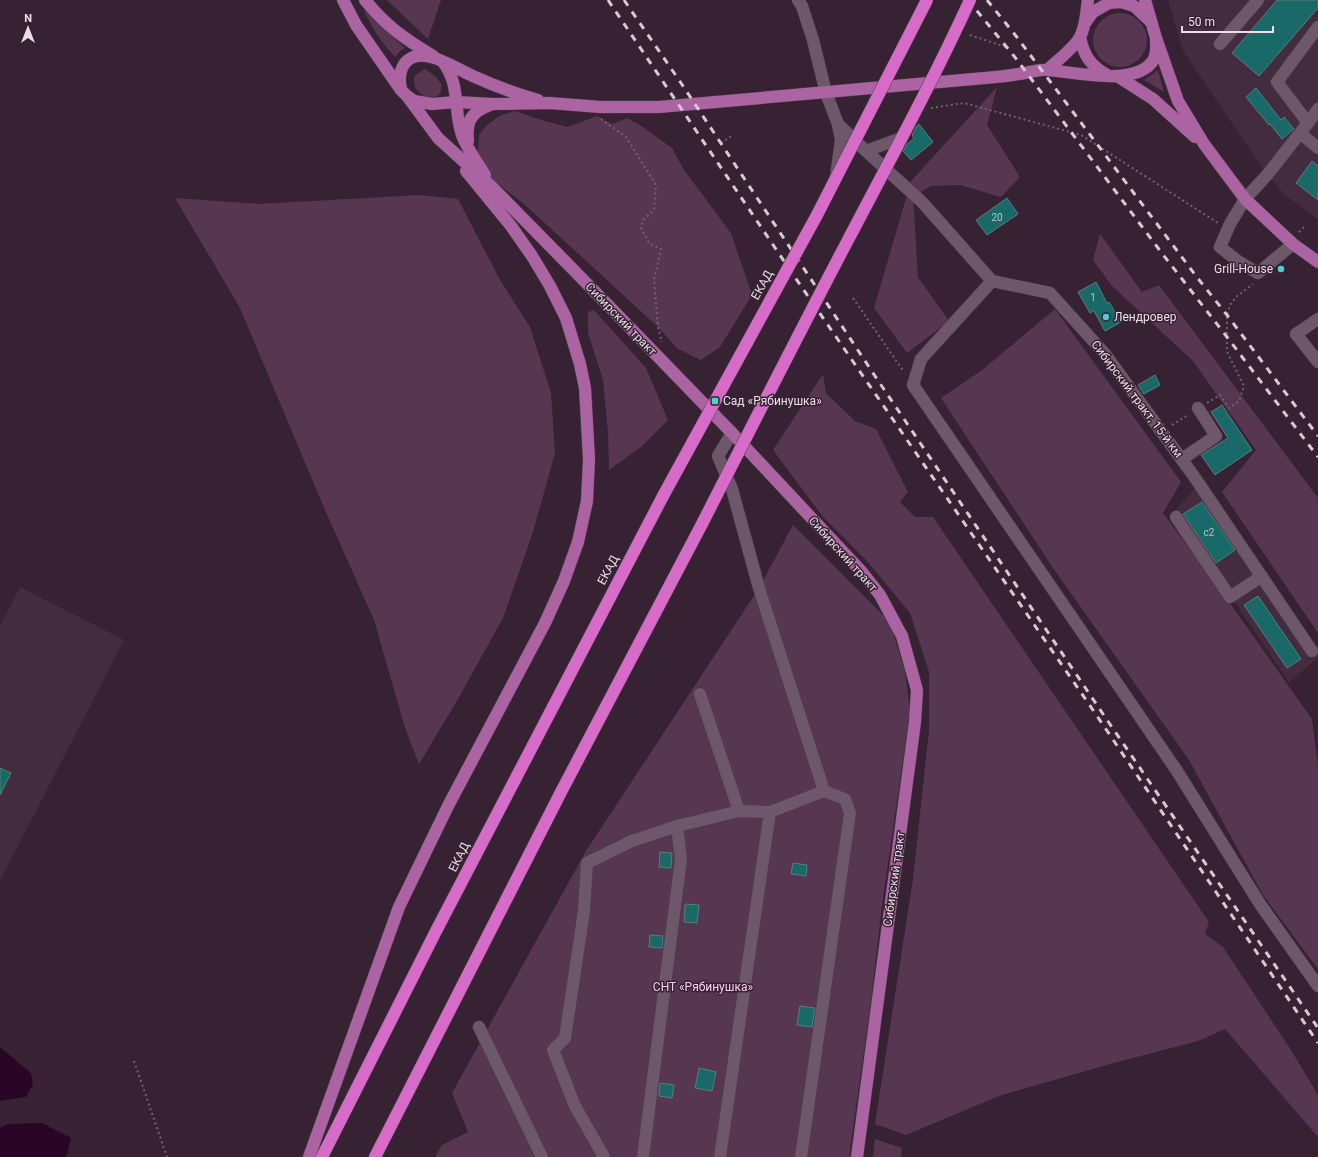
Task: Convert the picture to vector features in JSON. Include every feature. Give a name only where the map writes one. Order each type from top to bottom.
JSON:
[{"type":"highway","name":"ЕКАД","points":[[322,1157],[435,933],[663,496],[817,215],[927,0]]},
{"type":"highway","points":[[376,1157],[561,792],[893,155],[956,31],[970,0]]},
{"type":"main road","name":"Сибирский тракт","points":[[343,0],[356,25],[438,138],[492,187],[732,433],[861,571],[880,595],[902,636],[917,690],[915,722],[857,1157]]},
{"type":"main road","name":"Сибирский тракт","points":[[365,0],[377,15],[403,37],[440,60],[451,73],[462,135],[492,187]]},
{"type":"main road","points":[[1047,70],[1063,57],[1080,37],[1085,23],[1088,0]]},
{"type":"main road","points":[[1145,0],[1156,38],[1178,100],[1204,144],[1245,199],[1293,244],[1318,262]]},
{"type":"main road","points":[[1085,23],[1093,12],[1098,9],[1109,3],[1121,2],[1134,6],[1151,22]]},
{"type":"main road","points":[[1080,37],[1083,49],[1096,69],[1112,76],[1153,99],[1204,144]]},
{"type":"main road","points":[[550,103],[525,96],[476,78],[440,60],[420,56],[413,58],[405,63],[400,73],[404,93],[420,102],[438,104],[456,102],[493,104],[550,103],[600,107],[659,107],[996,77],[1047,70],[1070,74],[1112,76],[1137,73],[1145,68],[1154,59],[1156,38]]},
{"type":"main road","points":[[438,104],[448,96],[453,82]]},
{"type":"main road","points":[[471,152],[467,132],[469,120],[477,111],[493,104]]},
{"type":"main road","points":[[308,1157],[399,907],[448,806],[545,623],[564,581],[578,542],[587,501],[589,459],[585,388],[580,364],[566,318],[550,286],[532,256],[511,226],[438,138]]},
{"type":"street","points":[[798,0],[802,6],[813,40],[826,93],[838,124],[841,140],[835,184]]},
{"type":"street","points":[[1220,44],[1258,0]]},
{"type":"street","points":[[1308,123],[1277,82],[1318,27]]},
{"type":"street","points":[[1293,244],[1258,273],[1239,262],[1220,247],[1228,229],[1245,199],[1267,175],[1318,109]]},
{"type":"street","points":[[838,124],[866,152],[922,202],[992,281],[921,359],[913,385],[1177,771],[1260,904],[1318,986]]},
{"type":"street","points":[[1300,133],[1318,148]]},
{"type":"street","points":[[866,152],[901,138]]},
{"type":"street","name":"Сибирский тракт, 15-й км","points":[[992,281],[1050,293],[1106,354],[1182,459],[1312,651]]},
{"type":"street","points":[[1318,319],[1296,334],[1318,362]]},
{"type":"street","points":[[1182,459],[1216,436],[1198,408]]},
{"type":"street","points":[[732,433],[718,456],[732,490],[759,588],[824,791]]},
{"type":"street","points":[[1176,517],[1230,597],[1262,576]]},
{"type":"street","points":[[700,694],[738,811]]},
{"type":"street","points":[[604,1157],[575,1106],[553,1050],[566,1038],[584,911],[587,863],[632,841],[678,826],[738,811],[770,812],[824,791],[845,799],[850,813],[801,1157]]},
{"type":"street","points":[[720,1157],[770,812]]},
{"type":"street","points":[[643,1157],[682,859],[678,826]]},
{"type":"street","points":[[479,1027],[542,1157]]},
{"type":"path","points":[[970,35],[1006,46]]},
{"type":"path","points":[[926,108],[964,103],[1081,135],[1228,229]]},
{"type":"path","points":[[604,116],[597,116],[626,137],[656,185],[654,210],[643,220],[641,228],[649,243],[661,249],[654,280],[658,327],[662,345]]},
{"type":"path","points":[[721,143],[733,135]]},
{"type":"path","points":[[1299,232],[1305,226]]},
{"type":"path","points":[[1231,408],[1238,401],[1244,386],[1227,352],[1227,315],[1230,304],[1236,297],[1244,292]]},
{"type":"path","points":[[853,298],[913,385]]},
{"type":"path","points":[[134,1061],[167,1157]]},
{"type":"shaded area","points":[[1168,0],[1318,0],[1318,220],[1284,194],[1267,175],[1183,51]]},
{"type":"shaded area","points":[[1204,479],[1318,649],[1318,658],[1289,682],[1173,512]]},
{"type":"shaded area","points":[[20,587],[124,640],[0,881],[0,626]]},
{"type":"shaded area","points":[[0,1047],[31,1073],[33,1084],[26,1097],[0,1101]]},
{"type":"shaded area","points":[[42,1123],[71,1138],[67,1155],[65,1157],[0,1157],[0,1128],[8,1124]]},
{"type":"green space","points":[[387,0],[441,0],[428,39]]},
{"type":"green space","points":[[363,9],[405,48],[395,57],[377,34]]},
{"type":"green space","points":[[1120,13],[1130,15],[1139,21],[1145,30],[1147,40],[1145,50],[1139,59],[1130,65],[1120,67],[1110,65],[1101,59],[1095,50],[1093,40],[1095,30],[1101,21],[1110,15]]},
{"type":"green space","points":[[425,69],[436,77],[442,85],[440,94],[430,100],[417,90],[414,84],[415,75]]},
{"type":"green space","points":[[1158,70],[1164,92],[1144,80]]},
{"type":"green space","points":[[997,87],[987,125],[1020,177],[1001,197],[960,185],[931,186],[913,196],[918,277],[949,321],[907,353],[874,308],[911,181]]},
{"type":"green space","points":[[515,111],[568,127],[597,116],[612,124],[627,118],[643,127],[672,148],[684,170],[731,233],[752,295],[720,347],[701,360],[678,349],[658,327],[523,203],[490,178],[478,153],[479,135],[486,126],[499,116]]},
{"type":"green space","points":[[420,195],[458,199],[500,280],[530,327],[551,393],[555,453],[533,532],[503,618],[458,699],[419,764],[405,728],[374,620],[322,503],[240,308],[175,198],[258,204]]},
{"type":"green space","points":[[1100,234],[1142,292],[1159,285],[1318,498],[1318,633],[1222,492],[1256,450],[1193,361],[1112,286],[1093,260]]},
{"type":"green space","points":[[1055,309],[1181,482],[1163,513],[1222,592],[1312,719],[1318,768],[1318,969],[1263,895],[1189,760],[1053,568],[941,398],[982,370]]},
{"type":"green space","points":[[594,310],[646,368],[668,420],[641,447],[609,470],[608,432],[603,380],[588,333],[588,312]]},
{"type":"green space","points":[[823,374],[826,393],[855,421],[876,429],[908,492],[900,502],[915,517],[933,517],[1209,922],[1205,934],[1223,947],[1291,1050],[1318,1095],[1318,1137],[1225,1029],[1198,1041],[1110,1064],[999,1096],[906,1135],[875,1124],[913,879],[929,730],[929,672],[910,613],[867,561],[823,517],[773,450]]},
{"type":"green space","name":"СНТ «Рябинушка»","points":[[793,525],[890,622],[905,672],[910,712],[882,905],[871,1001],[849,1157],[435,1157],[442,1145],[468,1132],[452,1093],[586,851],[759,588]]},
{"type":"green space","points":[[875,1139],[902,1148],[901,1157],[873,1157]]},
{"type":"building","points":[[1277,0],[1318,0],[1318,8],[1259,76],[1232,53]]},
{"type":"building","points":[[1256,88],[1281,120],[1284,117],[1294,129],[1282,139],[1246,97]]},
{"type":"building","points":[[919,124],[933,142],[911,160],[903,151],[907,144],[914,139],[912,135]]},
{"type":"building","points":[[1312,161],[1318,166],[1318,200],[1296,183]]},
{"type":"building","points":[[1007,198],[1018,214],[987,235],[976,220]]},
{"type":"building","points":[[1096,282],[1107,303],[1109,302],[1121,322],[1105,331],[1094,311],[1090,313],[1078,292]]},
{"type":"building","points":[[1155,375],[1160,385],[1144,394],[1138,385]]},
{"type":"building","points":[[1222,405],[1252,450],[1215,475],[1201,455],[1228,438],[1211,412]]},
{"type":"building","points":[[1202,502],[1235,550],[1216,563],[1183,514]]},
{"type":"building","points":[[1258,596],[1301,659],[1287,668],[1244,605]]},
{"type":"building","points":[[0,768],[11,773],[0,795]]},
{"type":"building","points":[[660,852],[672,853],[671,868],[659,867]]},
{"type":"building","points":[[793,863],[807,865],[806,876],[791,874]]},
{"type":"building","points":[[685,904],[699,905],[697,923],[684,922]]},
{"type":"building","points":[[650,935],[663,936],[662,948],[649,947]]},
{"type":"building","points":[[800,1006],[815,1008],[812,1027],[797,1025]]},
{"type":"building","points":[[699,1068],[716,1072],[712,1091],[695,1088]]},
{"type":"building","points":[[660,1083],[674,1085],[672,1098],[659,1096]]},
{"type":"railway","points":[[608,0],[790,270],[1095,713],[1318,1043]]},
{"type":"railway","points":[[624,0],[1103,714],[1318,1028]]},
{"type":"railway","points":[[968,0],[1014,56],[1161,252],[1318,457]]},
{"type":"railway","points":[[987,0],[1016,36],[1318,436]]},
{"type":"place","name":"Grill-House","points":[[1281,269]]},
{"type":"place","name":"Лендровер","points":[[1106,317]]},
{"type":"place","name":"Сад «Рябинушка»","points":[[715,401]]}]
